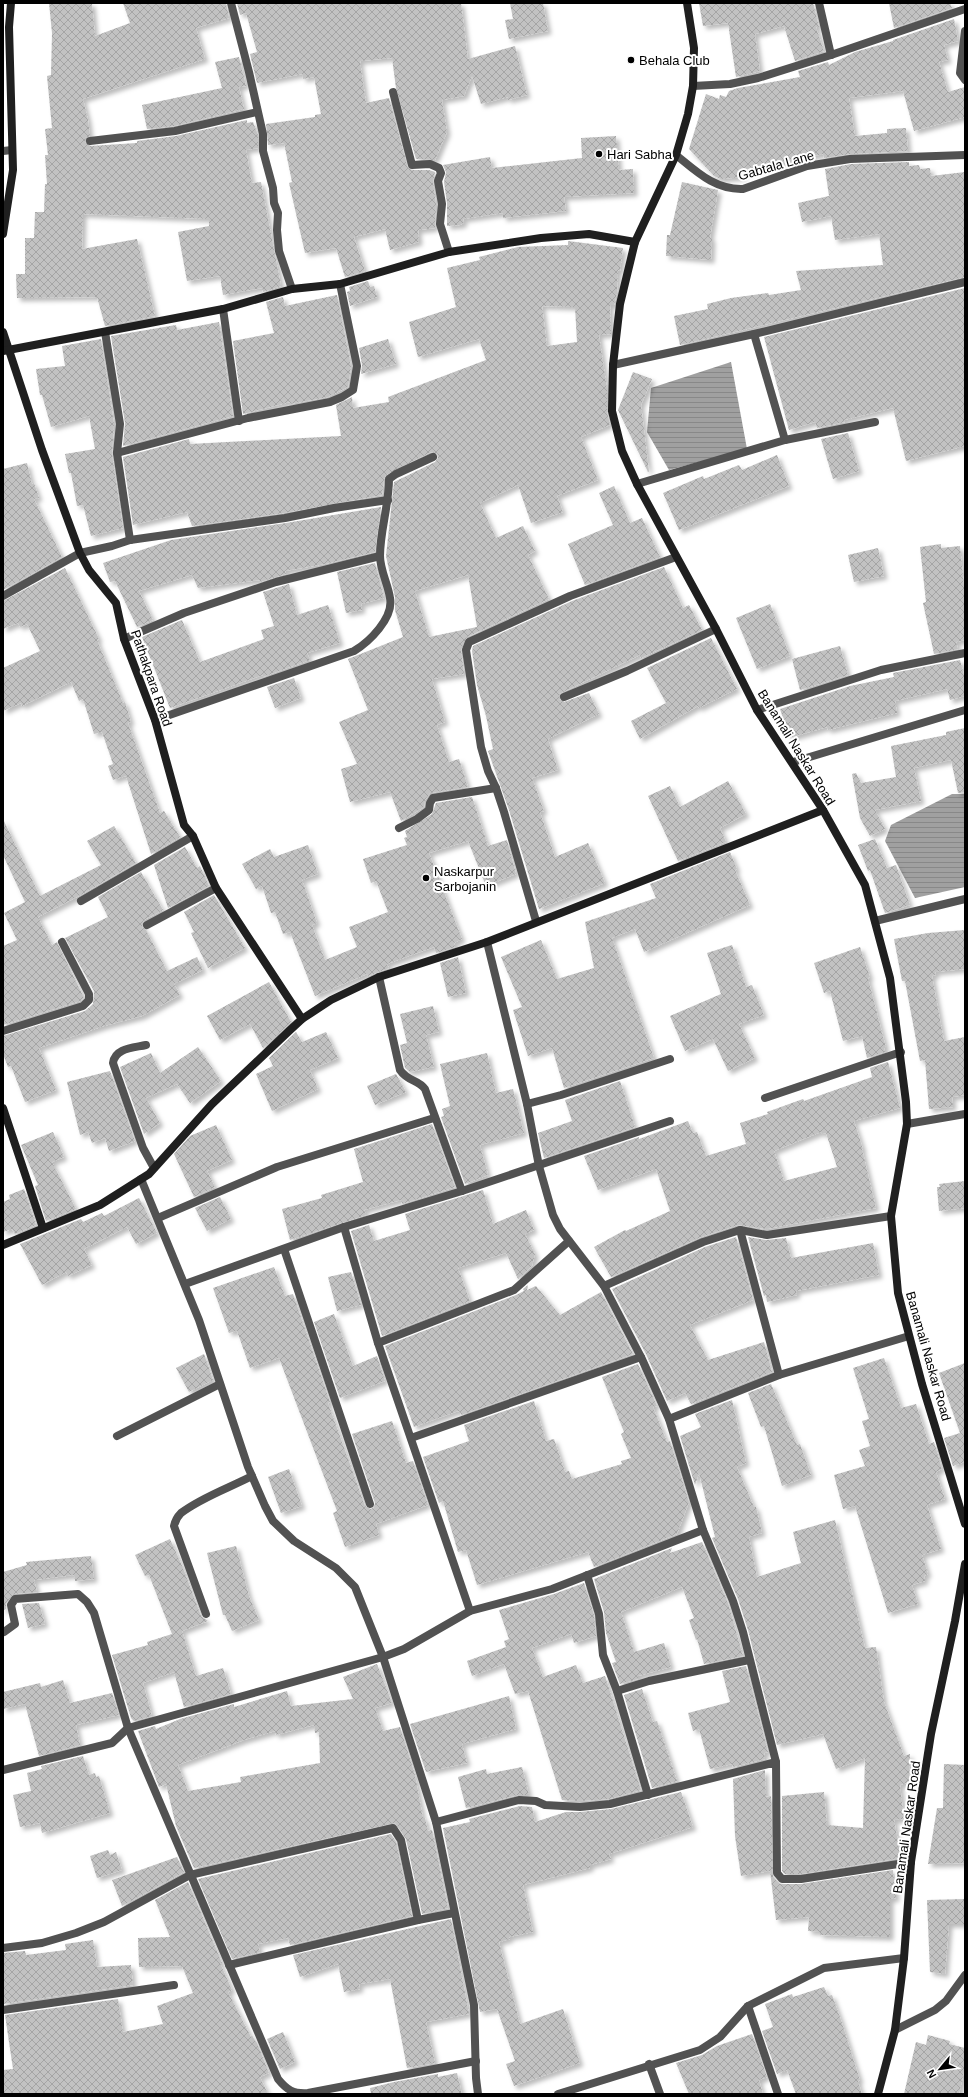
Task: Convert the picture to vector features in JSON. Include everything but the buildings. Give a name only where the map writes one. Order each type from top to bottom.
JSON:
[{"type":"street","points":[[3,234],[13,170],[9,27],[11,3]]},
{"type":"street","points":[[231,3],[263,134],[264,151],[273,188],[274,203],[278,213],[277,230],[279,252],[292,289]]},
{"type":"street","name":"Banamali Naskar Road","points":[[687,3],[694,48],[692,86],[688,114],[676,155],[635,242],[620,304],[613,365],[612,411],[622,451],[637,484],[716,629],[757,710],[793,762],[823,810],[865,885],[890,978],[901,1052],[906,1102],[907,1124],[891,1216],[898,1293],[909,1336],[965,1524]]},
{"type":"street","points":[[819,3],[831,55]]},
{"type":"street","points":[[692,86],[737,83],[831,55],[965,9]]},
{"type":"street","points":[[965,31],[960,73],[965,80]]},
{"type":"street","points":[[393,92],[412,165],[430,164],[439,168],[441,173],[438,181],[442,204],[440,224],[449,252]]},
{"type":"street","points":[[90,141],[175,131],[257,112]]},
{"type":"street","points":[[3,151],[12,150]]},
{"type":"street","name":"Gabtala Lane","points":[[676,155],[714,184],[732,189],[743,189],[807,166],[850,159],[965,155]]},
{"type":"street","points":[[6,350],[223,309],[292,289],[340,284],[449,252],[541,238],[589,234],[635,242]]},
{"type":"street","points":[[613,365],[754,334],[965,282]]},
{"type":"street","points":[[117,453],[239,421],[330,402],[353,390],[356,366],[340,284]]},
{"type":"street","points":[[223,309],[239,421]]},
{"type":"street","name":"Pathakpara Road","points":[[3,332],[6,350],[80,553],[89,570],[116,604],[124,639],[155,720],[184,825],[193,836],[216,888],[302,1019]]},
{"type":"street","points":[[105,332],[120,424],[117,453],[130,540]]},
{"type":"street","points":[[754,334],[785,440]]},
{"type":"street","points":[[637,484],[785,440],[875,422]]},
{"type":"street","points":[[155,720],[342,655],[363,646],[382,625],[390,608],[391,599],[380,556],[390,479],[396,474],[433,456]]},
{"type":"street","points":[[3,596],[80,553],[112,546],[130,540],[285,518],[334,508],[388,500]]},
{"type":"street","points":[[124,639],[184,613],[276,582],[380,556]]},
{"type":"street","points":[[536,921],[496,788],[488,772],[481,747],[466,650],[469,642],[570,596],[676,557]]},
{"type":"street","points":[[564,697],[627,671],[716,629]]},
{"type":"street","points":[[757,710],[881,670],[965,653]]},
{"type":"street","points":[[793,762],[965,710]]},
{"type":"street","points":[[399,828],[424,815],[429,810],[430,803],[433,798],[496,788]]},
{"type":"street","points":[[3,1245],[100,1205],[141,1179],[154,1168],[212,1104],[302,1019],[331,1000],[380,977],[487,942],[536,921],[823,810]]},
{"type":"street","points":[[81,901],[193,836]]},
{"type":"street","points":[[147,925],[216,888]]},
{"type":"street","points":[[875,921],[965,899]]},
{"type":"street","points":[[3,1031],[83,1006],[89,1000],[89,994],[62,942]]},
{"type":"street","points":[[487,942],[527,1104],[539,1166],[553,1215],[569,1241],[604,1286],[641,1357],[669,1419],[703,1530],[733,1601],[743,1632],[776,1762],[777,1873],[782,1879],[801,1879],[911,1862]]},
{"type":"street","points":[[380,977],[400,1070],[405,1077],[420,1082],[425,1089],[434,1118],[462,1191]]},
{"type":"street","points":[[146,1045],[119,1052],[114,1057],[113,1063],[143,1148],[154,1168]]},
{"type":"street","points":[[765,1098],[901,1052]]},
{"type":"street","points":[[527,1104],[561,1095],[670,1059]]},
{"type":"street","points":[[3,1108],[43,1228]]},
{"type":"street","points":[[907,1124],[965,1114]]},
{"type":"street","points":[[158,1218],[277,1167],[434,1118]]},
{"type":"street","points":[[185,1284],[344,1227],[539,1166],[670,1121]]},
{"type":"street","points":[[141,1179],[185,1284],[252,1476],[265,1506],[282,1530],[294,1541],[336,1568],[355,1587],[383,1657],[436,1822],[474,2005],[478,2094]]},
{"type":"street","points":[[604,1286],[703,1242],[740,1230],[767,1235],[891,1216]]},
{"type":"street","points":[[344,1227],[378,1343],[470,1611]]},
{"type":"street","points":[[740,1230],[778,1376]]},
{"type":"street","points":[[378,1343],[514,1290],[569,1241]]},
{"type":"street","points":[[284,1249],[370,1504]]},
{"type":"street","points":[[669,1419],[778,1376],[909,1336]]},
{"type":"street","points":[[411,1438],[641,1357]]},
{"type":"street","points":[[118,1436],[220,1384]]},
{"type":"street","points":[[206,1614],[174,1526],[176,1519],[181,1513],[196,1504],[252,1476]]},
{"type":"street","points":[[3,1770],[112,1743],[128,1728],[383,1657],[404,1649],[470,1611],[552,1589],[703,1530]]},
{"type":"street","name":"Banamali Naskar Road","points":[[878,2094],[895,2030],[904,1958],[911,1862],[931,1734],[955,1621],[965,1564]]},
{"type":"street","points":[[587,1575],[599,1614],[603,1655],[617,1691],[648,1795]]},
{"type":"street","points":[[4,1632],[15,1624],[11,1605],[16,1599],[78,1594],[87,1602],[94,1613],[128,1728],[278,2079],[287,2090],[298,2093],[308,2093],[476,2061]]},
{"type":"street","points":[[617,1691],[649,1681],[749,1660]]},
{"type":"street","points":[[436,1822],[520,1800],[536,1801],[545,1805],[595,1807],[776,1762]]},
{"type":"street","points":[[3,1948],[42,1943],[76,1933],[104,1922],[190,1875],[393,1828],[401,1840],[418,1920]]},
{"type":"street","points":[[229,1965],[418,1920],[454,1913]]},
{"type":"street","points":[[558,2094],[649,2064],[700,2050],[720,2037],[748,2006],[824,1968],[904,1958]]},
{"type":"street","points":[[895,2030],[935,2010],[946,2001],[965,1976]]},
{"type":"street","points":[[3,2010],[174,1985]]},
{"type":"street","points":[[748,2006],[778,2094]]},
{"type":"street","points":[[649,2064],[660,2094]]},
{"type":"shaded area","points":[[731,362],[747,449],[669,470],[647,432],[651,388]]},
{"type":"shaded area","points":[[952,794],[965,794],[965,887],[915,898],[885,841],[891,825]]},
{"type":"place","name":"Behala Club","points":[[631,60]]},
{"type":"place","name":"Hari Sabha","points":[[599,154]]},
{"type":"place","name":"Naskarpur Sarbojanin","points":[[426,878]]}]
